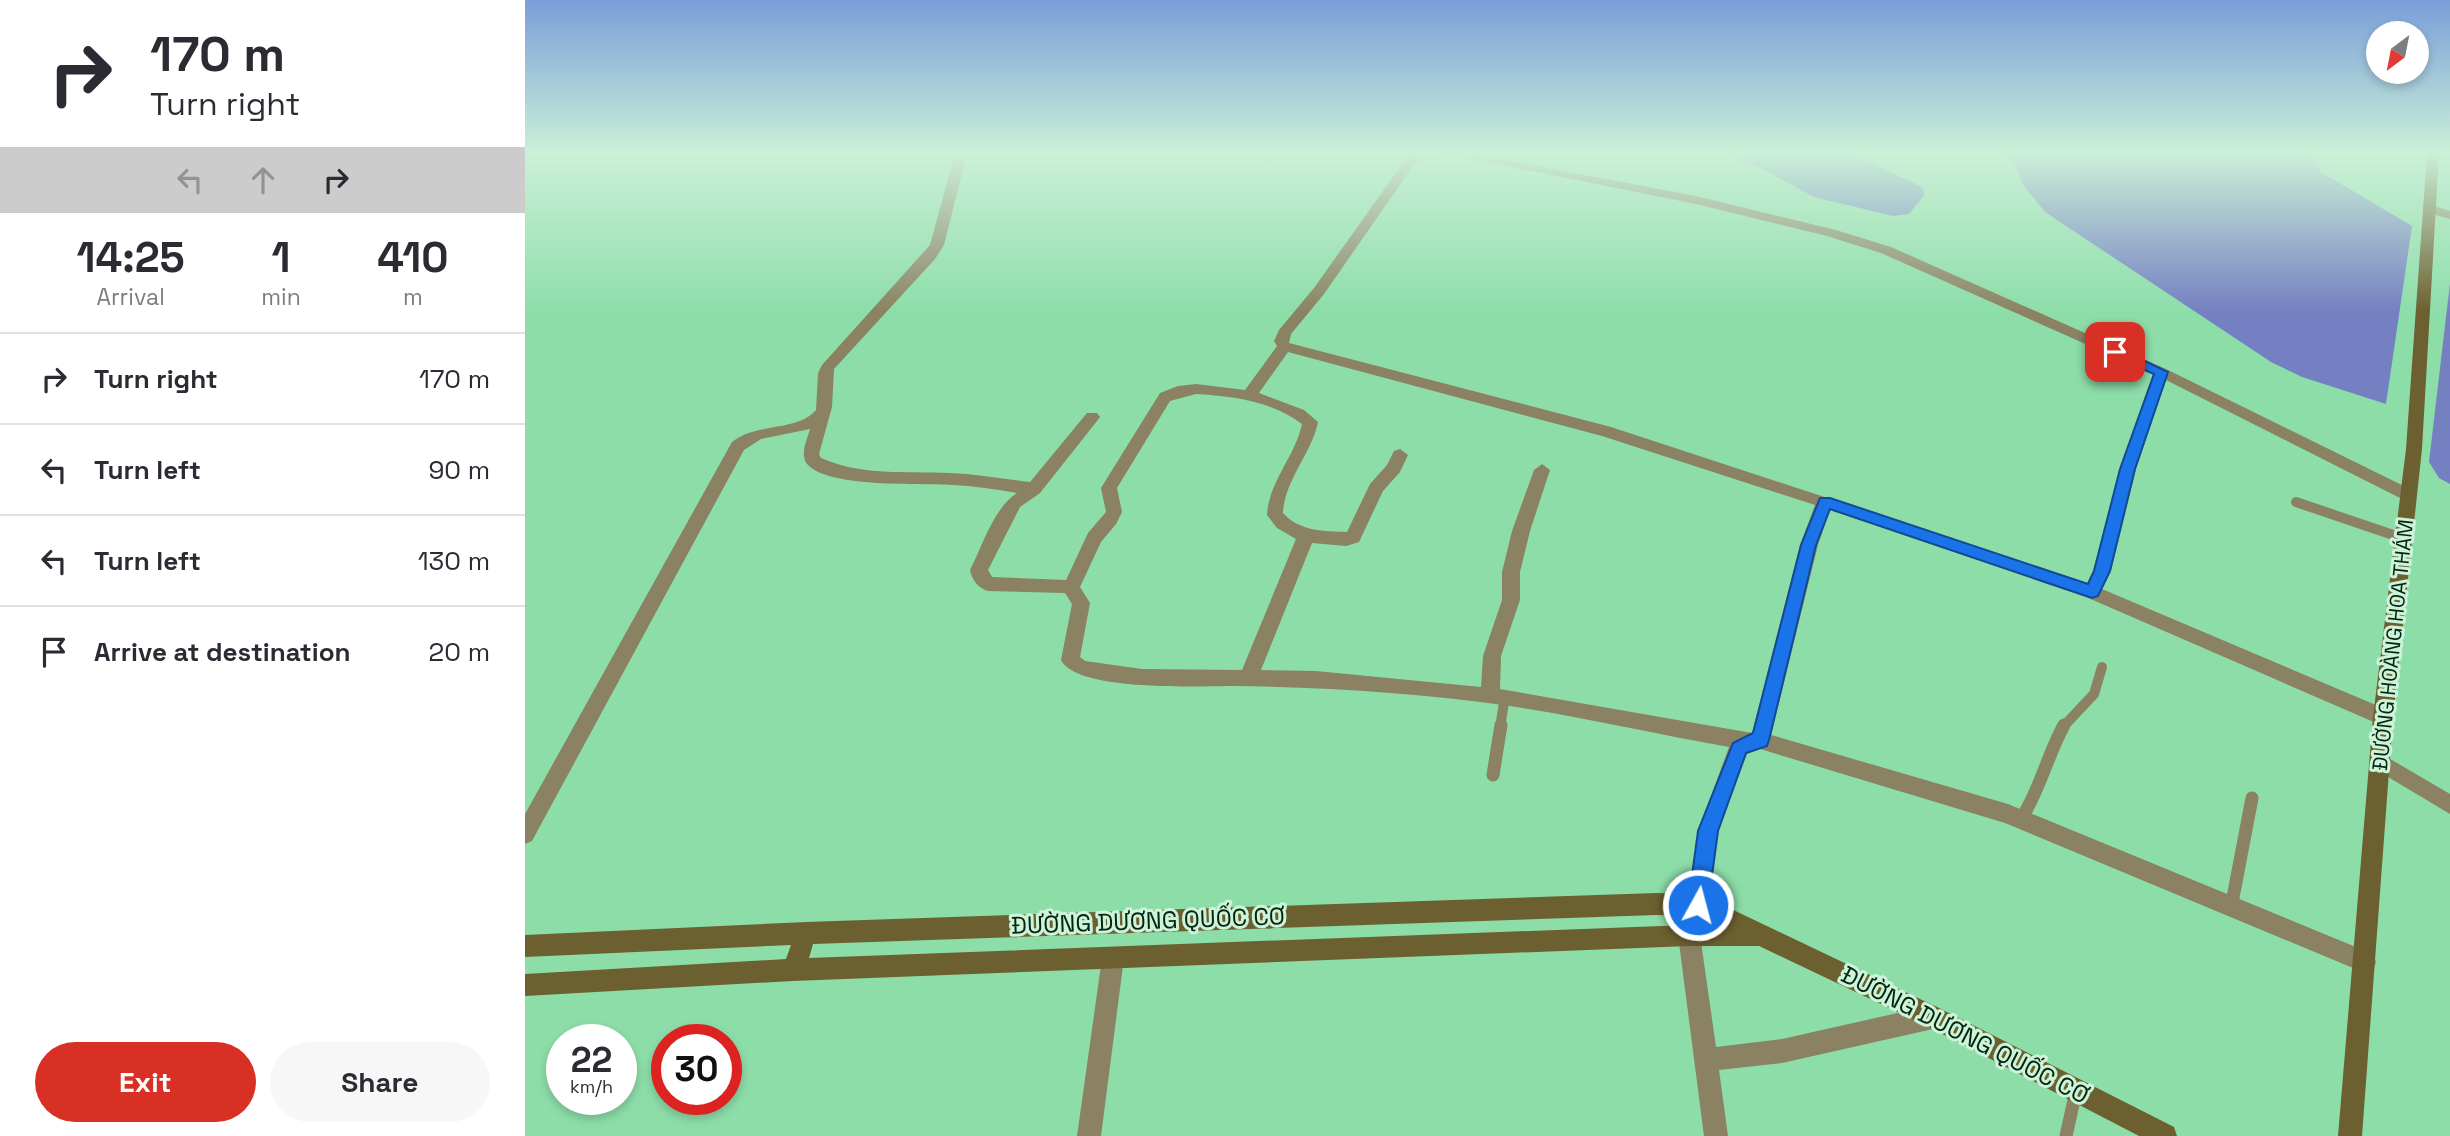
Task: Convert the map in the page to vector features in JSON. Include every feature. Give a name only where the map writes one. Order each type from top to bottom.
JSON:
[{"type":"main road","name":"ĐƯỜNG HOÀNG HOA THÁM","points":[[2350,1136],[2383,717],[2414,449],[2430,206]]},
{"type":"main road","name":"ĐƯỜNG DƯƠNG QUỐC CƠ","points":[[525,946],[806,933],[1656,904],[1698,905],[1933,1017],[2165,1136]]},
{"type":"main road","points":[[793,970],[806,933]]},
{"type":"main road","name":"ĐƯỜNG DƯƠNG QUỐC CƠ","points":[[525,985],[793,970],[1689,935],[1765,936]]},
{"type":"street","points":[[947,206],[937,245],[930,256],[828,368],[824,377],[825,408],[811,454],[814,462],[823,466],[884,480],[968,480],[1034,489]]},
{"type":"street","points":[[1284,346],[1282,341],[1285,333],[1378,206]]},
{"type":"street","points":[[1721,206],[1831,233],[1886,250],[2161,372],[2408,495]]},
{"type":"street","points":[[2430,214],[2450,215]]},
{"type":"street","points":[[1249,396],[1284,346]]},
{"type":"street","points":[[1284,346],[1605,431],[2092,592],[2383,717]]},
{"type":"street","points":[[2092,592],[2102,571],[2128,469],[2161,372]]},
{"type":"street","points":[[1072,588],[1094,538],[1114,512],[1109,488],[1166,396],[1175,392],[1221,390],[1249,396],[1300,412],[1310,422],[1308,438],[1275,501],[1275,515],[1283,524],[1307,537],[1353,537],[1376,488],[1394,468],[1399,455]]},
{"type":"street","points":[[525,835],[738,446],[751,436],[797,426],[821,416]]},
{"type":"street","points":[[1093,417],[1034,489],[1014,503],[979,570],[980,576],[988,584],[1060,585],[1072,588],[1081,603],[1070,660],[1080,668],[1142,677],[1316,679],[1498,697],[1754,741],[2021,819],[2365,962]]},
{"type":"street","points":[[1498,697],[1492,656],[1511,600],[1511,572],[1518,541],[1542,470]]},
{"type":"street","points":[[1716,1136],[1689,935],[1698,905],[1708,831],[1739,748],[1754,741],[1809,545],[1824,505]]},
{"type":"street","points":[[1248,678],[1307,537]]},
{"type":"street","points":[[2380,762],[2450,805]]},
{"type":"street","points":[[1089,1136],[1113,958]]},
{"type":"street","points":[[1705,1060],[1781,1051],[1933,1017]]},
{"type":"lane","points":[[2296,502],[2405,539]]},
{"type":"lane","points":[[2021,819],[2035,798],[2049,753],[2066,722],[2094,694],[2102,667]]},
{"type":"lane","points":[[1493,775],[1498,697]]},
{"type":"lane","points":[[2231,908],[2252,798]]},
{"type":"lane","points":[[2066,1136],[2076,1091]]},
{"type":"water","points":[[1851,206],[1915,206],[1909,214],[1893,216]]},
{"type":"water","points":[[2040,206],[2378,206],[2412,226],[2386,404],[2302,377],[2271,362],[2045,212]]},
{"type":"water","points":[[2450,283],[2450,484],[2439,478],[2429,462]]},
{"type":"route","points":[[1698,905],[1708,831],[1739,748],[1748,742],[1760,740],[1809,545],[1825,502],[2092,592],[2102,571],[2128,469],[2161,372],[2115,352]]}]
